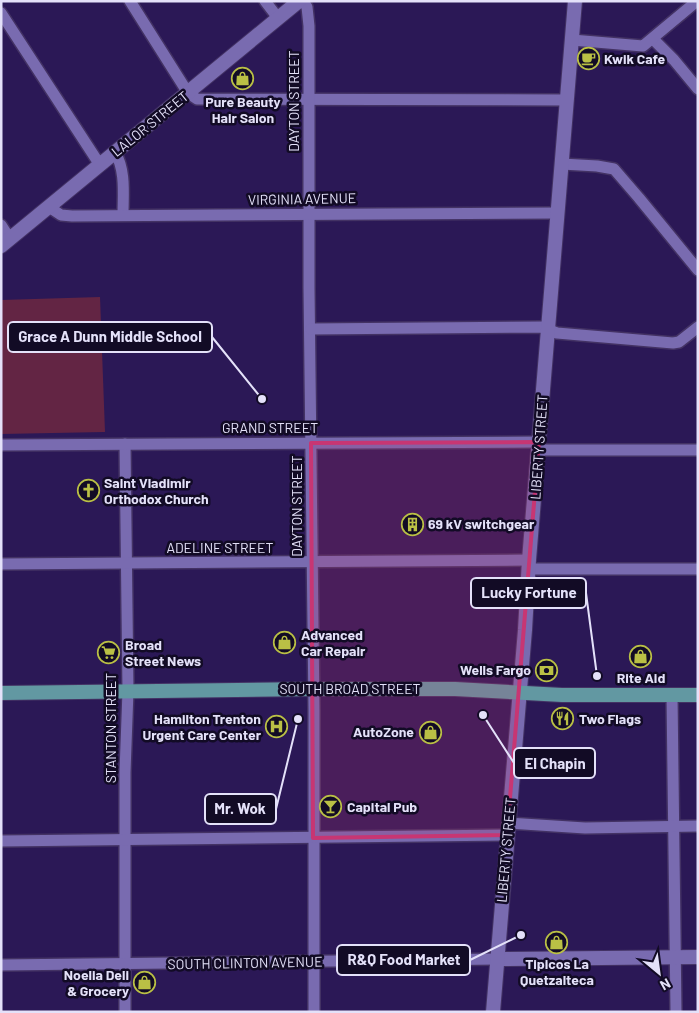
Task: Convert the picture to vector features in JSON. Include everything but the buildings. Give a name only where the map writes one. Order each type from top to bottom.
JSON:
[{"type":"main road","name":"SOUTH BROAD STREET","points":[[1,693],[455,689],[562,695],[698,695]]},
{"type":"street","points":[[130,1],[188,93],[197,99],[567,100]]},
{"type":"street","points":[[265,1],[278,18]]},
{"type":"street","name":"LALOR STREET","points":[[6,243],[299,1]]},
{"type":"street","name":"DAYTON STREET","points":[[303,1],[307,7],[309,26],[308,100],[314,689],[314,1012]]},
{"type":"street","name":"LIBERTY STREET","points":[[493,1012],[575,1]]},
{"type":"street","points":[[572,40],[643,46],[698,1]]},
{"type":"street","points":[[1,13],[100,165]]},
{"type":"street","points":[[653,39],[674,60],[698,89]]},
{"type":"street","points":[[115,152],[122,169],[123,216]]},
{"type":"street","points":[[562,164],[614,169],[698,270]]},
{"type":"street","name":"VIRGINIA AVENUE","points":[[49,207],[55,212],[66,215],[123,216],[557,213]]},
{"type":"street","points":[[1,224],[6,243]]},
{"type":"street","points":[[311,329],[541,327],[557,333],[673,343],[679,342],[698,327]]},
{"type":"street","name":"GRAND STREET","points":[[1,445],[311,443],[698,450]]},
{"type":"street","name":"STANTON STREET","points":[[125,444],[128,691],[125,1012]]},
{"type":"street","name":"ADELINE STREET","points":[[1,564],[312,562],[698,570]]},
{"type":"street","points":[[672,695],[676,1012]]},
{"type":"street","points":[[1,841],[313,838],[508,829],[698,826]]},
{"type":"street","name":"SOUTH CLINTON AVENUE","points":[[1,966],[698,957]]},
{"type":"highlighted area","points":[[539,442],[507,835],[313,838],[311,443]]},
{"type":"shaded area","points":[[100,297],[105,432],[1,434],[1,300]]},
{"type":"place","name":"Kwik Cafe","points":[[588,59]]},
{"type":"place","name":"Pure Beauty Hair Salon","points":[[243,79]]},
{"type":"place","name":"Grace A Dunn Middle School","points":[[262,399]]},
{"type":"place","name":"Saint Vladimir Orthodox Church","points":[[88,491]]},
{"type":"place","name":"69 kV switchgear","points":[[412,524]]},
{"type":"place","name":"Advanced Car Repair","points":[[285,643]]},
{"type":"place","name":"Broad Street News","points":[[109,653]]},
{"type":"place","name":"Rite Aid","points":[[641,656]]},
{"type":"place","name":"Wells Fargo","points":[[547,670]]},
{"type":"place","name":"Lucky Fortune","points":[[597,676]]},
{"type":"place","name":"El Chapin","points":[[483,715]]},
{"type":"place","name":"Mr. Wok","points":[[298,719]]},
{"type":"place","name":"Two Flags","points":[[563,719]]},
{"type":"place","name":"Hamilton Trenton Urgent Care Center","points":[[277,727]]},
{"type":"place","name":"AutoZone","points":[[430,732]]},
{"type":"place","name":"Capital Pub","points":[[331,807]]},
{"type":"place","name":"R&Q Food Market","points":[[521,935]]},
{"type":"place","name":"Tipicos La Quetzalteca","points":[[557,942]]},
{"type":"place","name":"Noelia Deli & Grocery","points":[[145,983]]}]
